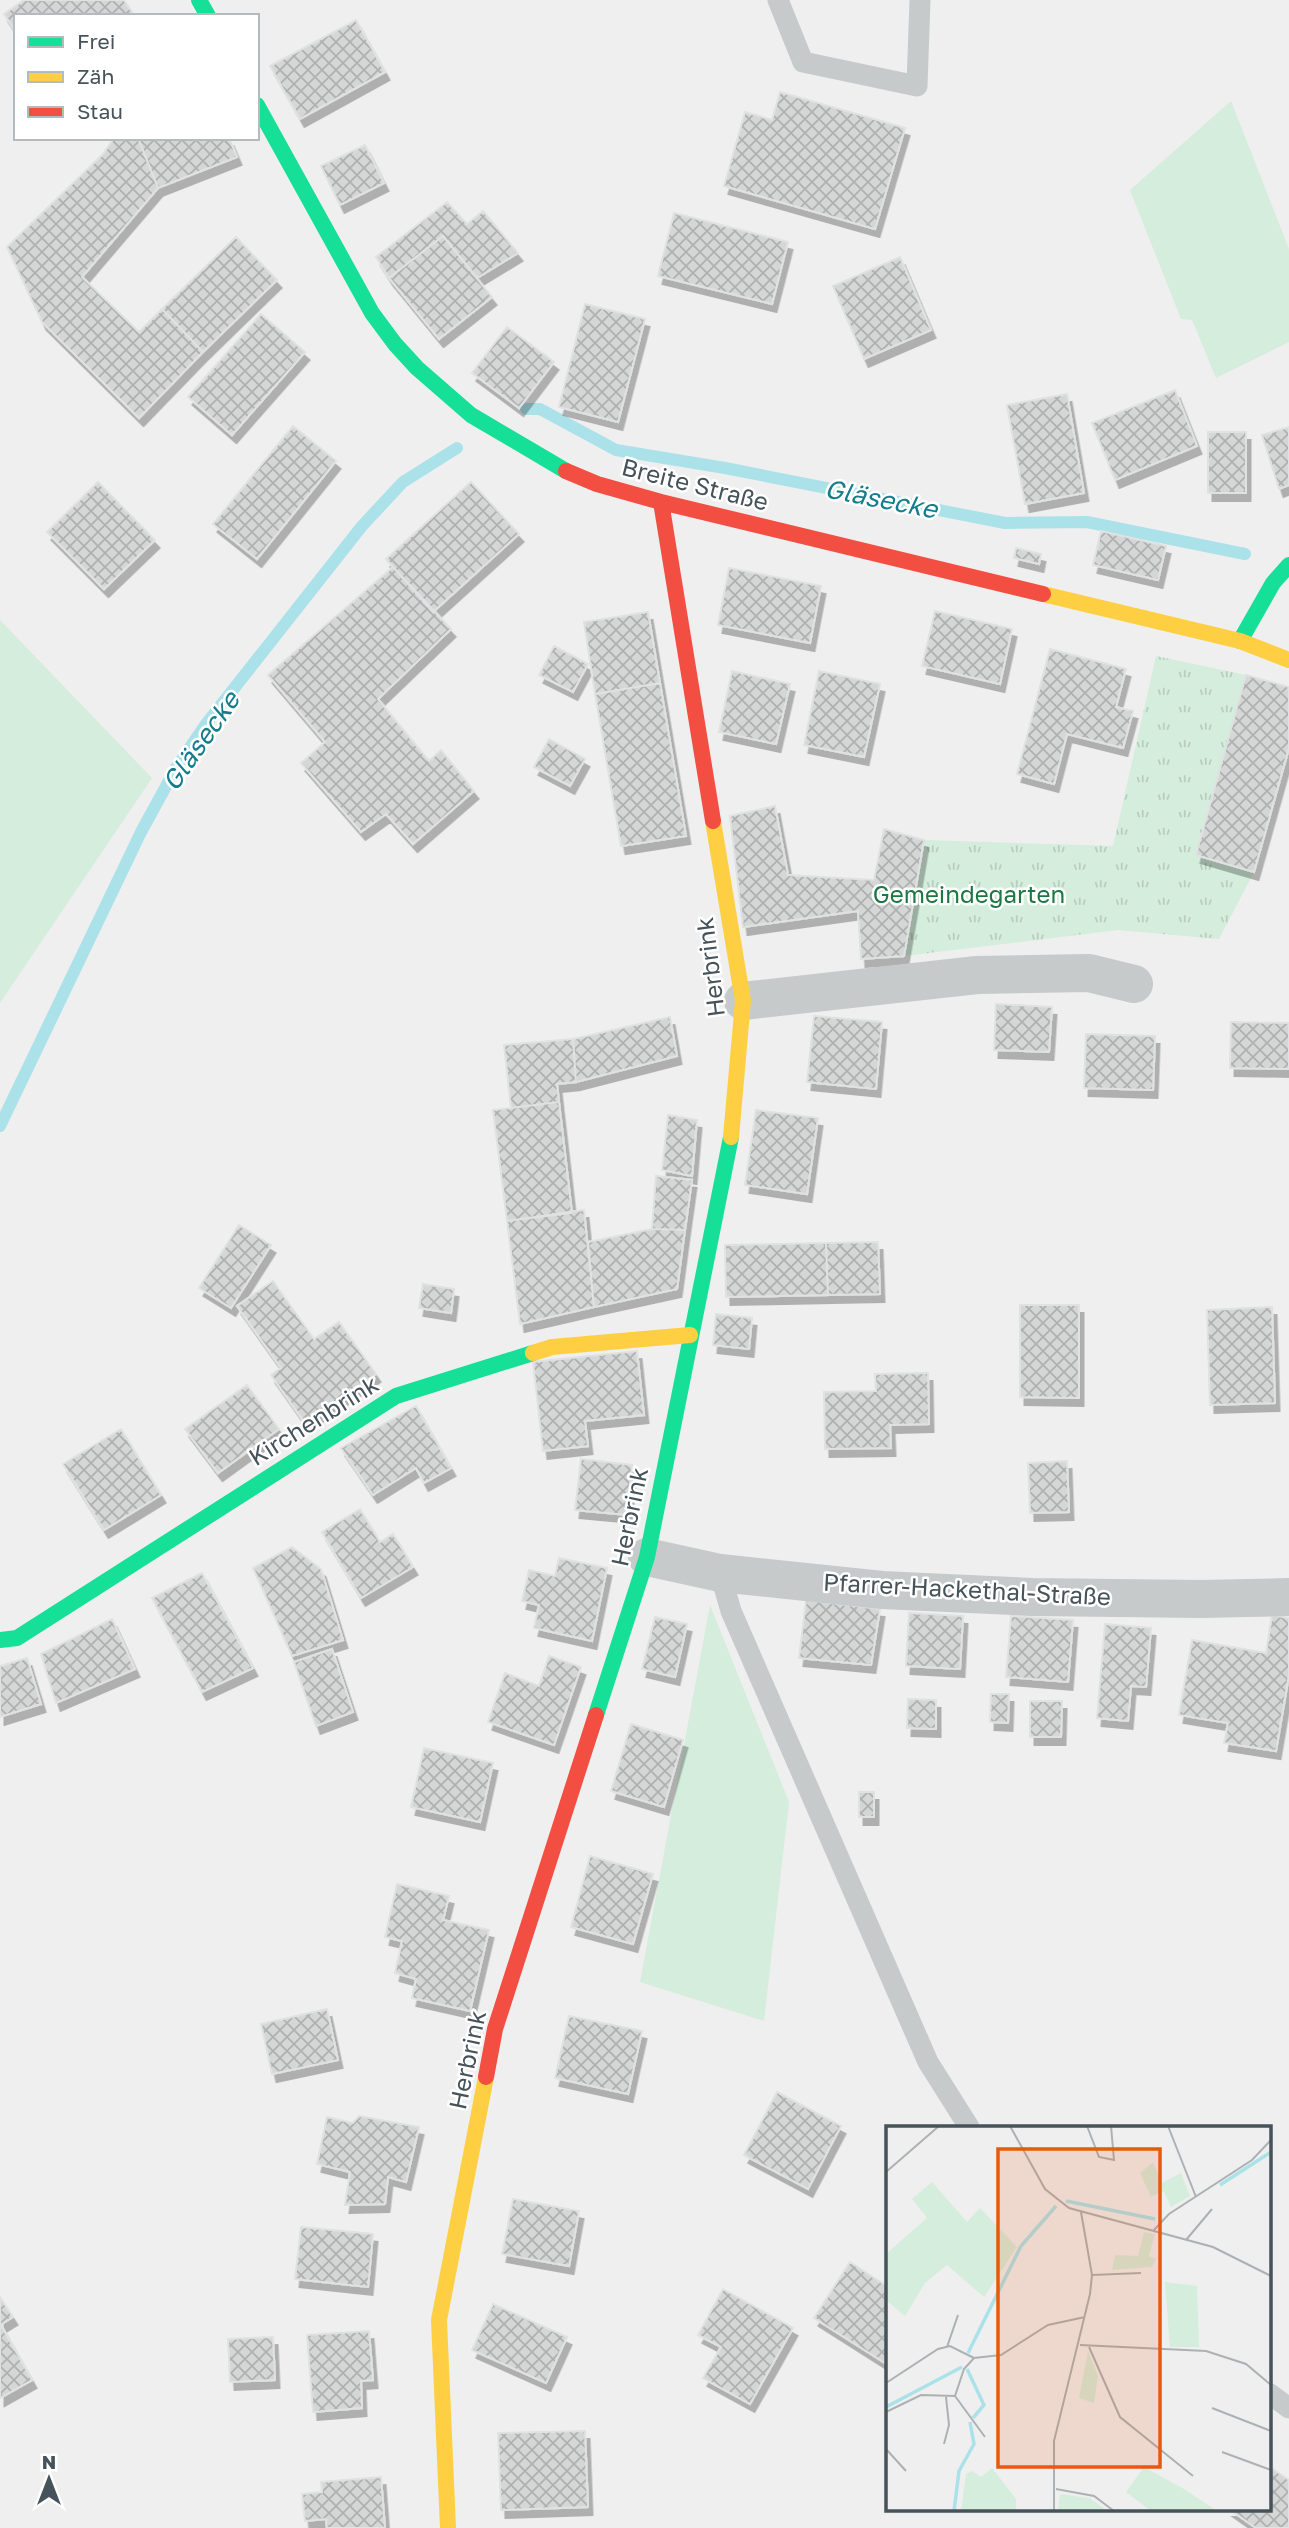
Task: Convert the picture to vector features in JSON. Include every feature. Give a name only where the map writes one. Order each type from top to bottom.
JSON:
[{"type":"street","name":"Breite Straße","points":[[259,109],[372,313],[395,344],[417,368],[471,415],[562,470],[597,484],[661,502],[1240,640],[1289,660]]},
{"type":"street","name":"Herbrink","points":[[448,2528],[439,2320],[495,2029],[647,1558],[690,1335],[730,1151],[743,1001],[661,502]]},
{"type":"street","points":[[1240,640],[1273,583],[1289,565]]},
{"type":"street","points":[[743,1001],[977,975],[1089,972],[1134,984]]},
{"type":"street","name":"Kirchenbrink","points":[[0,1640],[17,1638],[396,1396],[552,1348],[625,1339],[690,1335]]},
{"type":"street","name":"Pfarrer-Hackethal-Straße","points":[[647,1558],[720,1573],[883,1590],[1032,1597],[1289,1597]]},
{"type":"lane","points":[[778,0],[803,62],[917,86],[920,0]]},
{"type":"lane","points":[[720,1573],[731,1611],[928,2062],[968,2126]]},
{"type":"lane","points":[[1272,2395],[1289,2408]]},
{"type":"green space","points":[[1231,101],[1289,249],[1289,342],[1216,378],[1192,320],[1181,319],[1130,190]]},
{"type":"green space","points":[[0,620],[152,778],[0,1003]]},
{"type":"green space","name":"Gemeindegarten","points":[[1156,656],[1246,675],[1196,855],[1254,872],[1219,939],[1118,930],[904,956],[924,840],[1113,846]]},
{"type":"green space","points":[[710,1605],[789,1802],[764,2021],[640,1982]]},
{"type":"building","points":[[24,0],[124,0],[133,14],[14,14],[14,29],[4,14]]},
{"type":"building","points":[[356,20],[385,72],[300,119],[270,66]]},
{"type":"building","points":[[780,92],[905,128],[875,229],[724,186],[745,112],[772,120]]},
{"type":"building","points":[[113,140],[139,140],[158,188],[82,277],[139,332],[162,309],[203,352],[139,418],[42,322],[7,247],[103,154]]},
{"type":"building","points":[[139,140],[230,140],[237,157],[158,188]]},
{"type":"building","points":[[365,145],[384,183],[340,205],[321,166]]},
{"type":"building","points":[[447,202],[467,224],[483,211],[518,253],[477,278],[443,236],[389,278],[376,257]]},
{"type":"building","points":[[674,213],[788,242],[772,304],[658,276]]},
{"type":"building","points":[[443,236],[492,297],[439,339],[389,278]]},
{"type":"building","points":[[236,237],[277,280],[203,352],[162,309]]},
{"type":"building","points":[[900,257],[931,330],[864,359],[833,286]]},
{"type":"building","points":[[585,304],[645,319],[618,422],[559,407]]},
{"type":"building","points":[[261,314],[305,352],[232,435],[188,397]]},
{"type":"building","points":[[507,327],[554,362],[519,408],[472,373]]},
{"type":"building","points":[[1175,390],[1197,446],[1115,480],[1092,423]]},
{"type":"building","points":[[1067,394],[1084,493],[1025,504],[1007,405]]},
{"type":"building","points":[[293,426],[336,461],[257,559],[213,524]]},
{"type":"building","points":[[1289,427],[1289,485],[1279,489],[1262,435]]},
{"type":"building","points":[[1208,432],[1246,432],[1246,493],[1208,493]]},
{"type":"building","points":[[98,482],[155,540],[104,589],[47,532]]},
{"type":"building","points":[[471,482],[519,534],[433,612],[386,559]]},
{"type":"building","points":[[1101,531],[1166,546],[1158,580],[1093,565]]},
{"type":"building","points":[[1016,548],[1041,554],[1039,564],[1014,558]]},
{"type":"building","points":[[393,567],[451,629],[378,699],[429,761],[441,750],[474,791],[413,844],[386,814],[361,832],[301,763],[325,742],[268,675]]},
{"type":"building","points":[[729,568],[821,586],[810,643],[718,625]]},
{"type":"building","points":[[935,611],[1012,629],[1000,684],[922,666]]},
{"type":"building","points":[[648,612],[660,683],[595,694],[584,622]]},
{"type":"building","points":[[554,646],[588,664],[573,692],[539,675]]},
{"type":"building","points":[[1050,649],[1126,669],[1116,707],[1133,711],[1123,748],[1067,734],[1054,784],[1017,774]]},
{"type":"building","points":[[732,671],[790,684],[776,744],[719,732]]},
{"type":"building","points":[[819,671],[880,684],[864,757],[804,745]]},
{"type":"building","points":[[1246,675],[1289,687],[1289,748],[1254,872],[1196,855]]},
{"type":"building","points":[[660,683],[686,836],[621,846],[595,694]]},
{"type":"building","points":[[549,739],[585,759],[570,786],[534,767]]},
{"type":"building","points":[[775,806],[788,875],[874,880],[884,829],[924,840],[904,956],[861,959],[858,911],[743,927],[730,816]]},
{"type":"building","points":[[996,1004],[1052,1007],[1049,1052],[994,1050]]},
{"type":"building","points":[[814,1016],[882,1022],[876,1089],[807,1082]]},
{"type":"building","points":[[670,1017],[677,1056],[576,1082],[573,1039]]},
{"type":"building","points":[[1231,1022],[1289,1023],[1289,1069],[1230,1068]]},
{"type":"building","points":[[1086,1034],[1155,1036],[1153,1090],[1084,1088]]},
{"type":"building","points":[[573,1039],[576,1082],[557,1084],[559,1102],[511,1108],[504,1045]]},
{"type":"building","points":[[559,1102],[572,1213],[507,1221],[493,1110]]},
{"type":"building","points":[[756,1110],[818,1118],[807,1194],[745,1185]]},
{"type":"building","points":[[668,1115],[697,1120],[692,1176],[662,1170]]},
{"type":"building","points":[[656,1176],[692,1180],[685,1230],[652,1229]]},
{"type":"building","points":[[584,1210],[594,1307],[520,1324],[507,1221]]},
{"type":"building","points":[[239,1225],[271,1245],[231,1308],[199,1288]]},
{"type":"building","points":[[652,1229],[685,1230],[677,1289],[594,1307],[588,1242]]},
{"type":"building","points":[[878,1242],[880,1294],[828,1295],[826,1243]]},
{"type":"building","points":[[826,1243],[828,1295],[726,1297],[725,1245]]},
{"type":"building","points":[[273,1281],[314,1339],[339,1322],[376,1374],[305,1423],[271,1375],[281,1368],[237,1306]]},
{"type":"building","points":[[423,1284],[454,1289],[451,1313],[419,1308]]},
{"type":"building","points":[[1020,1305],[1079,1305],[1079,1398],[1020,1397]]},
{"type":"building","points":[[1272,1307],[1275,1403],[1210,1405],[1207,1310]]},
{"type":"building","points":[[716,1314],[752,1318],[749,1349],[713,1345]]},
{"type":"building","points":[[637,1351],[644,1415],[585,1421],[588,1446],[543,1451],[533,1362]]},
{"type":"building","points":[[928,1373],[929,1424],[890,1425],[891,1448],[825,1449],[824,1392],[876,1391],[875,1374]]},
{"type":"building","points":[[247,1385],[279,1429],[218,1473],[185,1429]]},
{"type":"building","points":[[416,1406],[451,1468],[424,1483],[416,1468],[373,1495],[341,1448]]},
{"type":"building","points":[[121,1429],[161,1495],[104,1530],[63,1464]]},
{"type":"building","points":[[581,1459],[632,1465],[627,1515],[575,1510]]},
{"type":"building","points":[[1067,1461],[1069,1512],[1030,1513],[1028,1463]]},
{"type":"building","points":[[360,1509],[380,1542],[393,1534],[413,1567],[361,1598],[322,1532]]},
{"type":"building","points":[[292,1547],[321,1569],[343,1640],[292,1656],[253,1568]]},
{"type":"building","points":[[559,1558],[607,1568],[592,1641],[534,1628],[539,1605],[522,1601],[529,1570],[555,1576]]},
{"type":"building","points":[[202,1573],[253,1668],[202,1692],[152,1598]]},
{"type":"building","points":[[806,1600],[880,1609],[871,1665],[799,1658]]},
{"type":"building","points":[[909,1613],[963,1616],[960,1669],[906,1666]]},
{"type":"building","points":[[1272,1615],[1289,1618],[1289,1675],[1276,1751],[1224,1743],[1228,1723],[1179,1715],[1192,1640],[1266,1653]]},
{"type":"building","points":[[1011,1616],[1073,1620],[1068,1682],[1006,1677]]},
{"type":"building","points":[[655,1617],[687,1624],[675,1677],[642,1669]]},
{"type":"building","points":[[112,1619],[135,1669],[56,1703],[41,1654]]},
{"type":"building","points":[[1105,1624],[1151,1628],[1146,1687],[1131,1686],[1128,1721],[1097,1718]]},
{"type":"building","points":[[332,1649],[353,1712],[316,1726],[294,1662]]},
{"type":"building","points":[[549,1656],[581,1667],[554,1745],[488,1722],[505,1673],[539,1686]]},
{"type":"building","points":[[27,1658],[41,1704],[0,1717],[0,1666]]},
{"type":"building","points":[[991,1694],[1009,1694],[1008,1723],[990,1722]]},
{"type":"building","points":[[908,1699],[936,1700],[936,1729],[907,1728]]},
{"type":"building","points":[[1030,1701],[1062,1701],[1061,1737],[1030,1737]]},
{"type":"building","points":[[631,1724],[683,1740],[664,1807],[611,1791]]},
{"type":"building","points":[[424,1748],[493,1763],[480,1822],[411,1807]]},
{"type":"building","points":[[859,1792],[874,1792],[874,1817],[859,1817]]},
{"type":"building","points":[[590,1856],[653,1874],[633,1944],[571,1927]]},
{"type":"building","points":[[397,1884],[449,1896],[443,1920],[489,1930],[470,2011],[412,1998],[416,1979],[395,1973],[402,1941],[385,1937]]},
{"type":"building","points":[[327,2009],[338,2060],[272,2074],[261,2024]]},
{"type":"building","points":[[569,2016],[642,2031],[628,2094],[555,2078]]},
{"type":"building","points":[[777,2092],[841,2126],[808,2189],[744,2155]]},
{"type":"building","points":[[359,2116],[419,2127],[406,2182],[388,2177],[385,2204],[345,2205],[350,2172],[317,2164],[327,2117],[353,2123]]},
{"type":"building","points":[[513,2199],[579,2211],[569,2266],[502,2254]]},
{"type":"building","points":[[301,2227],[373,2234],[368,2287],[295,2279]]},
{"type":"building","points":[[850,2262],[886,2286],[886,2364],[814,2318]]},
{"type":"building","points":[[723,2289],[793,2328],[750,2404],[703,2378],[721,2347],[698,2335]]},
{"type":"building","points":[[0,2297],[13,2317],[0,2325]]},
{"type":"building","points":[[493,2304],[567,2337],[546,2383],[472,2350]]},
{"type":"building","points":[[0,2325],[32,2380],[0,2398]]},
{"type":"building","points":[[369,2331],[373,2380],[361,2381],[362,2408],[313,2412],[307,2335]]},
{"type":"building","points":[[273,2337],[275,2380],[230,2382],[228,2339]]},
{"type":"building","points":[[585,2431],[588,2507],[501,2510],[498,2433]]},
{"type":"building","points":[[1272,2468],[1289,2480],[1289,2528],[1256,2528],[1230,2510],[1272,2510]]},
{"type":"building","points":[[381,2477],[385,2528],[327,2528],[326,2519],[305,2521],[302,2494],[322,2492],[321,2482]]},
{"type":"waterway","name":"Gläsecke","points":[[526,409],[540,409],[616,450],[725,468],[1005,523],[1087,522],[1245,554]]},
{"type":"waterway","name":"Gläsecke","points":[[0,1126],[141,832],[176,768],[206,724],[362,526],[403,482],[457,448]]},
{"type":"traffic: fast","points":[[199,0],[207,14]]},
{"type":"traffic: fast","points":[[259,109],[372,313],[395,344],[417,368],[471,415],[566,471]]},
{"type":"traffic: fast","points":[[1240,641],[1273,583],[1289,565]]},
{"type":"traffic: fast","points":[[596,1715],[647,1557],[731,1137]]},
{"type":"traffic: fast","points":[[0,1640],[17,1638],[396,1396],[533,1353]]},
{"type":"traffic: slow","points":[[1043,594],[1240,641],[1289,660]]},
{"type":"traffic: slow","points":[[713,821],[743,1001],[731,1137]]},
{"type":"traffic: slow","points":[[533,1353],[552,1347],[690,1335]]},
{"type":"traffic: slow","points":[[448,2528],[439,2320],[486,2077]]},
{"type":"traffic: jam","points":[[566,471],[597,484],[661,502],[1043,594]]},
{"type":"traffic: jam","points":[[661,502],[713,821]]},
{"type":"traffic: jam","points":[[486,2077],[495,2029],[596,1715]]}]
